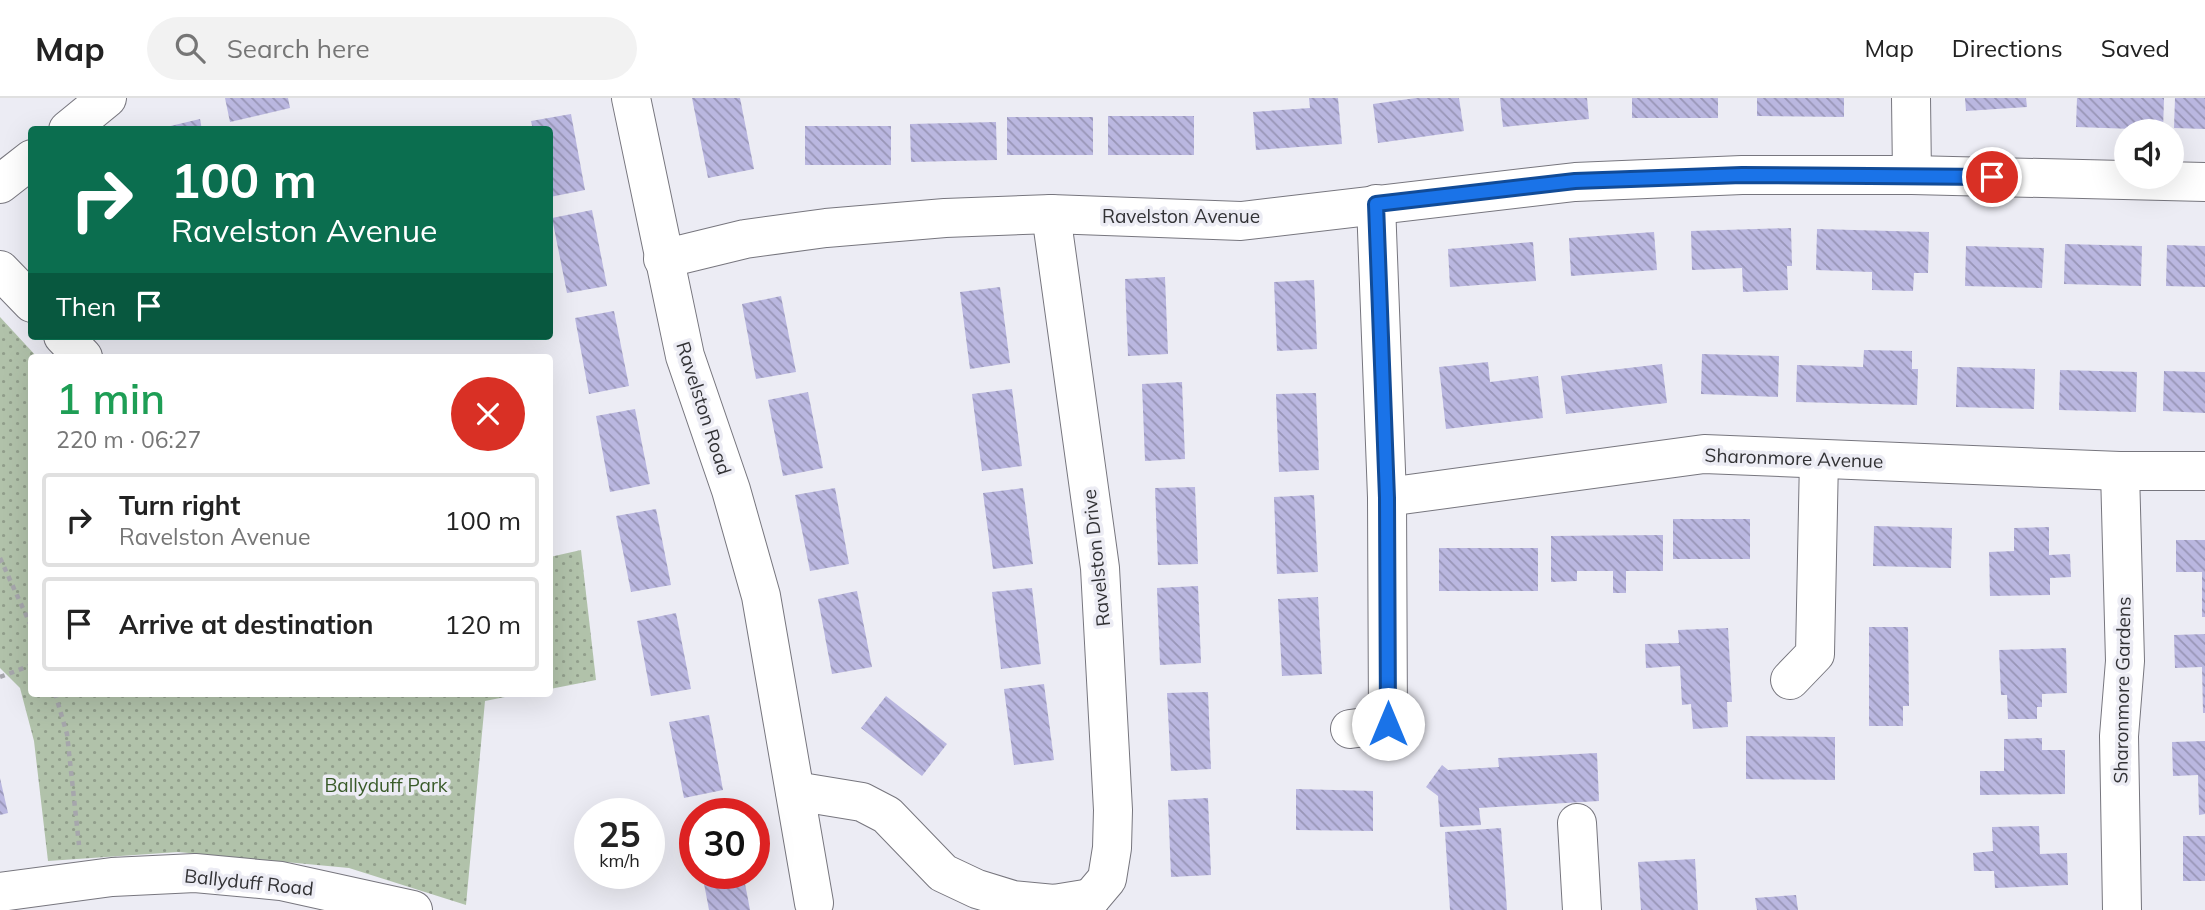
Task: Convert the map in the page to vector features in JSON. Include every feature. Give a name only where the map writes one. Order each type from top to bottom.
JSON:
[{"type":"street","points":[[73,126],[107,98]]},
{"type":"street","name":"Ravelston Road","points":[[631,98],[685,356],[731,491],[761,596],[814,903]]},
{"type":"street","points":[[1911,98],[1912,175]]},
{"type":"street","points":[[0,184],[28,162]]},
{"type":"street","name":"Ravelston Avenue","points":[[663,259],[745,239],[826,228],[945,218],[1051,214],[1241,221],[1575,181],[1742,175],[1912,175],[2205,182]]},
{"type":"street","points":[[1350,729],[1388,724],[1387,498],[1376,204]]},
{"type":"street","name":"Ravelston Drive","points":[[1051,214],[1100,568],[1113,810],[1112,848],[1107,879],[1096,904]]},
{"type":"street","points":[[0,270],[28,299]]},
{"type":"street","points":[[67,340],[80,354]]},
{"type":"street","name":"Sharonmore Avenue","points":[[1387,498],[1704,454],[2120,471],[2205,471]]},
{"type":"street","points":[[1790,680],[1815,654],[1819,459]]},
{"type":"street","name":"Sharonmore Gardens","points":[[2120,471],[2125,661],[2119,736],[2122,910]]},
{"type":"street","points":[[795,791],[862,802],[887,815],[943,873],[974,900],[1096,904]]},
{"type":"street","points":[[1577,823],[1583,910]]},
{"type":"street","name":"Ballyduff Road","points":[[0,892],[83,881],[195,873],[269,880],[349,894],[413,910]]},
{"type":"path","points":[[0,558],[28,619]]},
{"type":"path","points":[[0,677],[28,666]]},
{"type":"path","points":[[56,697],[66,734],[83,881]]},
{"type":"green space","name":"Ballyduff Park","points":[[0,317],[34,354],[28,354],[28,697],[506,697],[485,701],[466,905],[349,868],[178,852],[48,861],[34,741],[20,688],[0,668]]},
{"type":"green space","points":[[581,550],[596,680],[553,688],[553,556]]},
{"type":"building","points":[[225,98],[288,98],[290,108],[230,122]]},
{"type":"building","points":[[692,98],[740,98],[754,169],[708,178]]},
{"type":"building","points":[[1309,98],[1338,98],[1342,144],[1256,150],[1253,112],[1310,108]]},
{"type":"building","points":[[1416,98],[1459,98],[1464,131],[1378,143],[1373,104]]},
{"type":"building","points":[[1500,98],[1587,98],[1589,119],[1503,127]]},
{"type":"building","points":[[1632,98],[1718,98],[1718,118],[1632,118]]},
{"type":"building","points":[[1757,98],[1844,98],[1844,117],[1757,116]]},
{"type":"building","points":[[1965,98],[2026,98],[2027,107],[1966,111]]},
{"type":"building","points":[[2077,98],[2164,98],[2163,119],[2114,119],[2114,128],[2076,127]]},
{"type":"building","points":[[2175,98],[2205,98],[2205,129],[2184,128],[2184,119],[2174,119]]},
{"type":"building","points":[[571,114],[585,190],[553,196],[553,126],[532,126],[531,121]]},
{"type":"building","points":[[1108,116],[1194,116],[1194,155],[1108,155]]},
{"type":"building","points":[[1007,117],[1093,117],[1093,155],[1007,155]]},
{"type":"building","points":[[200,119],[201,126],[170,126]]},
{"type":"building","points":[[996,122],[997,160],[911,162],[910,124]]},
{"type":"building","points":[[805,126],[891,126],[891,165],[805,165]]},
{"type":"building","points":[[592,210],[607,286],[567,293],[553,218]]},
{"type":"building","points":[[1791,228],[1792,266],[1787,266],[1788,290],[1743,292],[1742,268],[1692,270],[1691,231]]},
{"type":"building","points":[[1817,229],[1929,232],[1928,273],[1914,273],[1913,291],[1872,290],[1872,272],[1816,270]]},
{"type":"building","points":[[1654,232],[1657,270],[1571,276],[1569,238]]},
{"type":"building","points":[[1533,242],[1536,281],[1450,287],[1448,249]]},
{"type":"building","points":[[2065,244],[2142,246],[2141,286],[2064,284]]},
{"type":"building","points":[[2167,245],[2205,246],[2205,287],[2166,286]]},
{"type":"building","points":[[1966,246],[2044,248],[2042,288],[1965,286]]},
{"type":"building","points":[[1165,277],[1168,354],[1128,356],[1125,279]]},
{"type":"building","points":[[1314,280],[1317,349],[1277,351],[1274,282]]},
{"type":"building","points":[[1000,287],[1010,363],[970,369],[960,292]]},
{"type":"building","points":[[781,296],[796,372],[756,379],[742,304]]},
{"type":"building","points":[[614,311],[629,386],[589,394],[575,318]]},
{"type":"building","points":[[1864,350],[1912,351],[1912,369],[1918,369],[1917,405],[1796,402],[1797,365],[1863,367]]},
{"type":"building","points":[[1702,354],[1779,356],[1778,397],[1701,394]]},
{"type":"building","points":[[1488,362],[1490,382],[1538,376],[1543,418],[1446,429],[1439,367]]},
{"type":"building","points":[[1662,364],[1667,403],[1566,414],[1561,376]]},
{"type":"building","points":[[1957,367],[2035,369],[2034,409],[1956,407]]},
{"type":"building","points":[[2060,370],[2137,372],[2136,412],[2059,410]]},
{"type":"building","points":[[2164,371],[2205,372],[2205,413],[2163,411]]},
{"type":"building","points":[[1182,382],[1185,459],[1145,461],[1142,384]]},
{"type":"building","points":[[1012,389],[1022,466],[982,471],[972,394]]},
{"type":"building","points":[[808,392],[823,468],[783,476],[768,400]]},
{"type":"building","points":[[1316,393],[1319,470],[1279,472],[1276,394]]},
{"type":"building","points":[[635,409],[650,484],[610,492],[596,416]]},
{"type":"building","points":[[1195,487],[1198,564],[1158,565],[1155,488]]},
{"type":"building","points":[[835,488],[849,564],[810,571],[795,495]]},
{"type":"building","points":[[1023,488],[1033,564],[993,569],[983,493]]},
{"type":"building","points":[[1314,495],[1318,572],[1277,574],[1274,497]]},
{"type":"building","points":[[656,509],[671,585],[631,592],[616,516]]},
{"type":"building","points":[[1673,519],[1750,519],[1750,559],[1673,559]]},
{"type":"building","points":[[1874,526],[1952,528],[1951,568],[1873,566]]},
{"type":"building","points":[[2049,527],[2049,555],[2070,554],[2071,577],[2050,578],[2050,595],[1990,596],[1989,552],[2014,551],[2014,528]]},
{"type":"building","points":[[1663,535],[1663,571],[1626,571],[1626,593],[1613,593],[1613,571],[1577,571],[1577,581],[1551,582],[1551,536]]},
{"type":"building","points":[[2176,540],[2205,540],[2205,617],[2202,617],[2202,572],[2176,572]]},
{"type":"building","points":[[1439,548],[1538,548],[1538,591],[1439,591]]},
{"type":"building","points":[[1198,586],[1201,663],[1160,665],[1157,588]]},
{"type":"building","points":[[1032,588],[1041,664],[1001,669],[992,592]]},
{"type":"building","points":[[857,591],[872,667],[832,674],[818,599]]},
{"type":"building","points":[[1318,597],[1322,674],[1282,676],[1278,599]]},
{"type":"building","points":[[676,613],[691,689],[651,696],[637,621]]},
{"type":"building","points":[[1869,627],[1908,627],[1909,706],[1903,706],[1903,726],[1869,726]]},
{"type":"building","points":[[1728,628],[1732,702],[1727,702],[1728,727],[1693,729],[1691,704],[1682,705],[1680,666],[1646,668],[1645,644],[1679,643],[1678,630]]},
{"type":"building","points":[[2205,634],[2203,713],[2202,667],[2175,668],[2174,635]]},
{"type":"building","points":[[2066,648],[2067,693],[2042,694],[2042,707],[2037,707],[2037,719],[2008,719],[2007,695],[2001,695],[1999,650]]},
{"type":"building","points":[[1044,684],[1054,760],[1014,765],[1004,689]]},
{"type":"building","points":[[1208,692],[1211,769],[1171,771],[1167,693]]},
{"type":"building","points":[[886,696],[947,744],[922,776],[861,728]]},
{"type":"building","points":[[709,715],[723,790],[684,798],[669,722]]},
{"type":"building","points":[[1746,736],[1835,737],[1835,780],[1746,779]]},
{"type":"building","points":[[2042,738],[2042,750],[2065,750],[2065,794],[1980,795],[1980,771],[2004,771],[2004,739]]},
{"type":"building","points":[[2205,741],[2205,814],[2199,815],[2198,775],[2173,776],[2172,742]]},
{"type":"building","points":[[1597,753],[1599,801],[1479,808],[1481,825],[1440,827],[1438,796],[1426,787],[1442,765],[1448,770],[1499,767],[1498,758]]},
{"type":"building","points":[[0,778],[8,813],[0,815]]},
{"type":"building","points":[[1296,789],[1373,791],[1373,831],[1296,830]]},
{"type":"building","points":[[1208,798],[1211,875],[1171,877],[1168,800]]},
{"type":"building","points":[[2039,826],[2040,854],[2067,853],[2068,885],[1995,888],[1994,871],[1974,871],[1973,853],[1993,851],[1992,827]]},
{"type":"building","points":[[1501,828],[1507,910],[1450,910],[1445,832]]},
{"type":"building","points":[[2183,836],[2205,836],[2205,881],[2183,881]]},
{"type":"building","points":[[1695,859],[1698,910],[1641,910],[1638,862]]},
{"type":"building","points":[[705,889],[746,889],[750,910],[709,910]]},
{"type":"building","points":[[1796,895],[1798,910],[1757,910],[1755,898]]},
{"type":"route","points":[[1388,724],[1387,498],[1376,204],[1575,181],[1742,175],[1992,177]]}]
